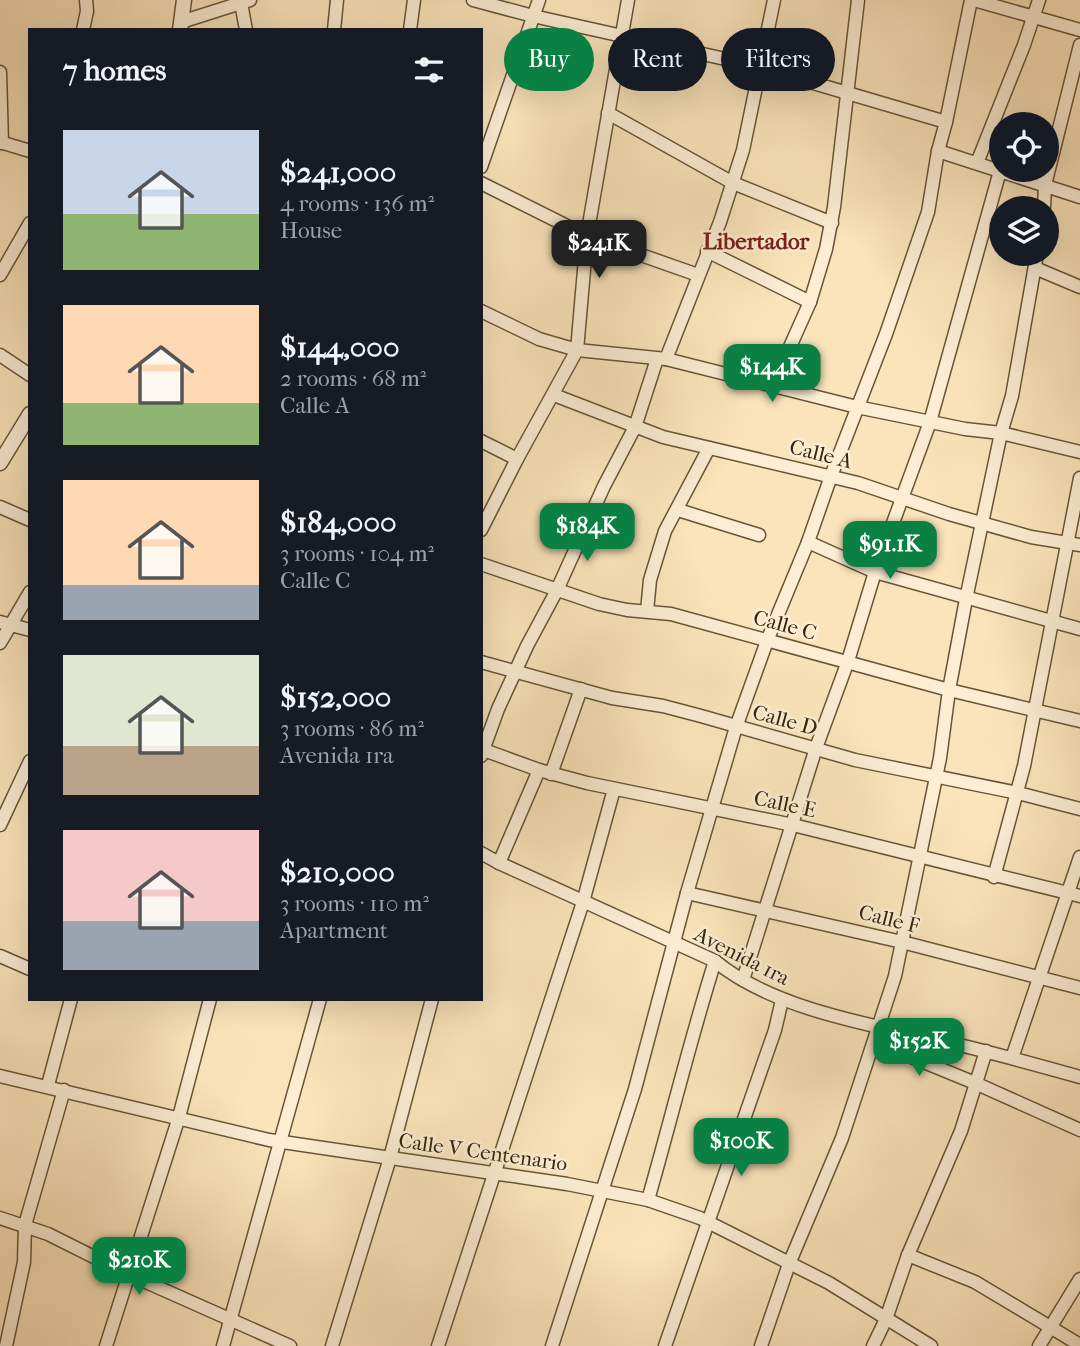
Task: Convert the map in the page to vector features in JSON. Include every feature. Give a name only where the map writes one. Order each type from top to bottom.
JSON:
[{"type":"street","points":[[83,28],[86,0]]},
{"type":"street","points":[[184,0],[181,26],[246,1],[246,28]]},
{"type":"street","points":[[334,28],[337,0]]},
{"type":"street","points":[[410,28],[414,0]]},
{"type":"street","points":[[473,0],[608,33]]},
{"type":"street","points":[[483,161],[540,0]]},
{"type":"street","points":[[623,28],[628,0]]},
{"type":"street","points":[[769,28],[774,0]]},
{"type":"street","points":[[772,387],[810,302],[832,223],[858,0]]},
{"type":"street","points":[[552,1346],[646,1050],[687,893],[736,727],[886,334],[928,212],[938,151],[972,0],[1080,30]]},
{"type":"street","points":[[976,163],[1039,0]]},
{"type":"street","points":[[1045,196],[1080,45]]},
{"type":"street","points":[[0,72],[1,143],[28,150]]},
{"type":"street","points":[[835,89],[946,122]]},
{"type":"street","points":[[483,526],[577,350],[587,236],[612,91]]},
{"type":"street","points":[[483,749],[527,646],[557,590],[604,486],[635,426],[708,251],[743,150],[756,91]]},
{"type":"street","points":[[608,113],[733,183],[832,223]]},
{"type":"street","points":[[938,151],[989,167]]},
{"type":"street","points":[[743,980],[816,748],[848,661],[875,572],[930,422],[997,182]]},
{"type":"street","points":[[1035,182],[1080,197]]},
{"type":"street","points":[[483,184],[587,236],[698,275]]},
{"type":"street","points":[[0,275],[28,226]]},
{"type":"street","points":[[708,251],[810,302]]},
{"type":"street","points":[[761,1346],[789,1264],[842,1138],[875,1042],[902,942],[920,857],[966,599],[1001,433],[1012,396],[1035,268],[1080,287]]},
{"type":"street","points":[[483,312],[540,338],[577,350],[662,359],[857,407],[1001,433],[1080,453]]},
{"type":"street","points":[[0,355],[28,374]]},
{"type":"street","name":"Calle A","points":[[554,395],[663,437],[858,483],[902,499],[1031,537],[1074,544]]},
{"type":"street","points":[[0,463],[28,417]]},
{"type":"street","points":[[483,442],[517,459]]},
{"type":"street","points":[[647,611],[650,580],[665,531],[709,448]]},
{"type":"street","points":[[994,877],[1018,793],[1051,622],[1074,544],[1080,478]]},
{"type":"street","points":[[0,507],[28,519]]},
{"type":"street","points":[[678,510],[759,535]]},
{"type":"street","points":[[808,542],[875,572],[1080,629]]},
{"type":"street","name":"Calle C","points":[[483,565],[627,610],[691,618],[949,690],[1080,721]]},
{"type":"street","points":[[0,643],[6,622],[28,594]]},
{"type":"street","points":[[6,622],[28,630]]},
{"type":"street","name":"Calle D","points":[[483,663],[612,698],[663,706],[855,760],[1018,793],[1080,809]]},
{"type":"street","points":[[499,863],[545,772],[581,689]]},
{"type":"street","name":"Calle E","points":[[483,752],[545,772],[614,789],[793,825],[994,877],[1080,896]]},
{"type":"street","points":[[0,825],[28,765]]},
{"type":"street","points":[[438,1346],[583,902],[614,789]]},
{"type":"street","name":"Avenida 1ra","points":[[483,854],[715,961],[731,974],[782,1000],[1080,1077]]},
{"type":"street","points":[[1012,1058],[1080,857]]},
{"type":"street","name":"Calle F","points":[[687,893],[766,909],[1080,988]]},
{"type":"street","points":[[0,956],[28,968]]},
{"type":"street","points":[[648,1200],[676,1105],[691,1035],[715,961]]},
{"type":"street","points":[[665,1346],[775,1030],[782,1000]]},
{"type":"street","points":[[48,1085],[70,1001]]},
{"type":"street","points":[[106,1346],[179,1117],[209,1001]]},
{"type":"street","points":[[223,1346],[319,1001]]},
{"type":"street","points":[[332,1346],[390,1158],[431,1001]]},
{"type":"street","points":[[875,1042],[1080,1130]]},
{"type":"street","points":[[873,1346],[961,1131],[986,1051]]},
{"type":"street","name":"Calle V Centenario","points":[[0,1076],[48,1085],[212,1127],[390,1158],[603,1190],[673,1207],[829,1283],[931,1346]]},
{"type":"street","points":[[6,1346],[24,1262],[25,1225],[64,1090]]},
{"type":"street","points":[[0,1218],[48,1234],[128,1274],[290,1346]]},
{"type":"street","points":[[908,1255],[975,1282],[1080,1345]]},
{"type":"street","points":[[1039,1346],[1080,1279]]},
{"type":"district","name":"Libertador","points":[[756,241]]}]
